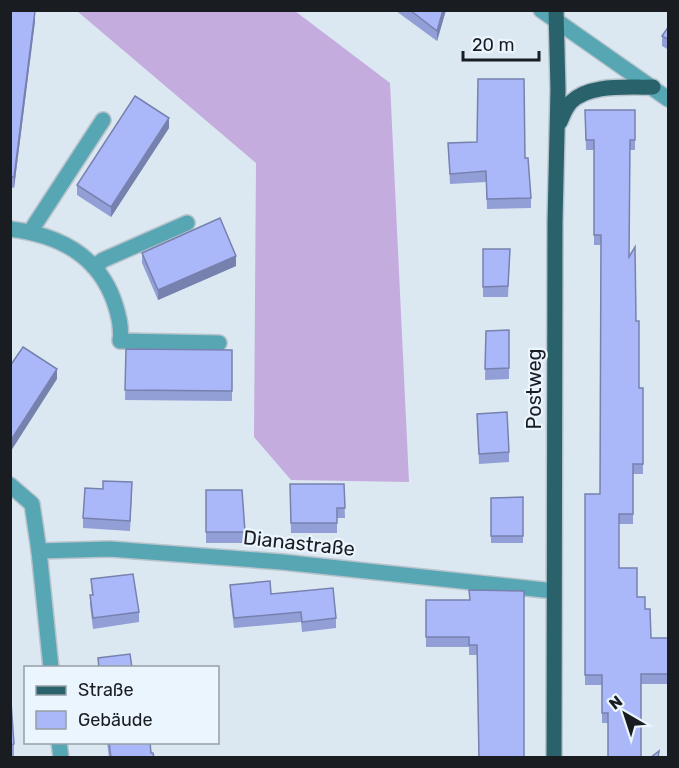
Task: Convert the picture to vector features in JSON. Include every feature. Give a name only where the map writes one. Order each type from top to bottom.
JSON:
[{"type":"main road","name":"Postweg","points":[[554,758],[556,16]]},
{"type":"main road","points":[[557,128],[572,100],[586,93],[620,88],[653,87]]},
{"type":"street","points":[[541,10],[556,16],[669,99]]},
{"type":"street","points":[[30,232],[103,120]]},
{"type":"street","points":[[94,267],[104,260],[187,223]]},
{"type":"street","points":[[10,229],[46,236],[64,244],[82,255],[94,267],[113,298],[122,331],[120,341],[219,343]]},
{"type":"street","points":[[10,485],[32,504],[51,666]]},
{"type":"street","name":"Dianastraße","points":[[39,551],[110,549],[282,562],[554,591]]},
{"type":"shaded area","points":[[77,11],[295,11],[390,83],[409,482],[291,480],[254,437],[256,163]]},
{"type":"building","points":[[10,10],[35,11],[14,177],[10,177]]},
{"type":"building","points":[[410,10],[443,10],[437,31]]},
{"type":"building","points":[[669,26],[669,40],[662,36]]},
{"type":"building","points":[[478,79],[524,79],[525,158],[528,158],[531,198],[487,199],[486,171],[450,174],[448,143],[477,142]]},
{"type":"building","points":[[135,96],[169,118],[111,207],[77,185]]},
{"type":"building","points":[[585,110],[635,110],[635,140],[630,140],[629,257],[635,247],[636,321],[639,321],[639,388],[643,388],[643,464],[633,464],[633,514],[619,514],[619,568],[637,568],[637,597],[645,597],[645,609],[650,609],[651,638],[669,638],[669,674],[641,674],[641,758],[608,758],[608,713],[602,713],[602,675],[585,675],[585,494],[600,494],[601,235],[594,235],[594,140],[586,140]]},
{"type":"building","points":[[220,218],[236,256],[158,290],[142,253]]},
{"type":"building","points":[[483,249],[510,249],[508,286],[483,287]]},
{"type":"building","points":[[509,330],[509,368],[485,369],[486,331]]},
{"type":"building","points":[[23,347],[57,369],[11,440],[10,366]]},
{"type":"building","points":[[126,349],[232,350],[232,391],[125,390]]},
{"type":"building","points":[[507,412],[509,452],[479,454],[477,414]]},
{"type":"building","points":[[103,481],[132,482],[130,521],[83,518],[85,488],[103,489]]},
{"type":"building","points":[[290,484],[344,484],[345,508],[337,508],[337,523],[291,523]]},
{"type":"building","points":[[206,490],[242,490],[245,532],[206,532]]},
{"type":"building","points":[[523,497],[523,536],[491,536],[491,498]]},
{"type":"building","points":[[133,574],[139,612],[93,618],[90,595],[93,595],[91,579]]},
{"type":"building","points":[[270,581],[271,594],[333,588],[336,618],[302,622],[301,612],[234,618],[230,585]]},
{"type":"building","points":[[469,590],[524,591],[524,758],[479,758],[477,645],[469,645],[469,637],[426,637],[426,600],[470,600]]},
{"type":"building","points":[[130,654],[132,666],[99,666],[98,658]]},
{"type":"building","points":[[10,703],[14,744],[10,745]]},
{"type":"building","points":[[109,744],[150,744],[154,758],[111,758]]},
{"type":"building","points":[[659,751],[658,758],[650,758]]}]
